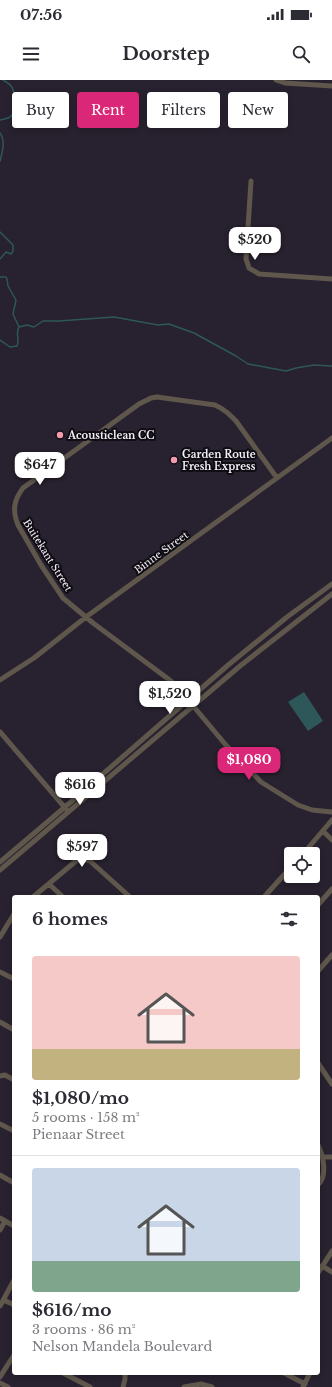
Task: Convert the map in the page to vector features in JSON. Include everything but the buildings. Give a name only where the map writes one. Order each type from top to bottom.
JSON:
[{"type":"street","points":[[276,80],[285,83],[332,86]]},
{"type":"street","points":[[251,181],[246,259],[249,268],[259,274],[332,279]]},
{"type":"street","name":"Buitekant Street","points":[[277,478],[229,413],[215,405],[163,398],[151,398],[139,404],[23,488],[14,502],[14,517],[63,598],[86,617],[163,674],[179,689],[225,744],[262,782],[298,806],[312,810],[332,812]]},
{"type":"street","name":"Binne Street","points":[[0,680],[34,658],[86,617],[332,438]]},
{"type":"street","points":[[0,862],[252,645],[332,584]]},
{"type":"street","points":[[0,870],[254,654],[332,594]]},
{"type":"street","points":[[0,732],[69,812]]},
{"type":"street","points":[[126,754],[131,760]]},
{"type":"street","points":[[309,847],[332,820]]},
{"type":"street","points":[[323,831],[332,840]]},
{"type":"street","points":[[11,853],[15,858]]},
{"type":"street","points":[[35,895],[76,861],[81,859],[90,861],[128,895]]},
{"type":"street","points":[[266,895],[284,875]]},
{"type":"street","points":[[49,884],[61,895]]},
{"type":"street","points":[[320,903],[332,889]]},
{"type":"street","points":[[0,937],[2,929],[12,916]]},
{"type":"street","points":[[320,969],[332,956]]},
{"type":"street","points":[[0,972],[12,978]]},
{"type":"street","points":[[0,1022],[12,1029]]},
{"type":"street","points":[[320,1066],[332,1084]]},
{"type":"street","points":[[0,1076],[5,1075],[12,1079]]},
{"type":"street","points":[[0,1124],[12,1130]]},
{"type":"street","points":[[320,1151],[324,1175],[320,1183]]},
{"type":"street","points":[[322,1157],[332,1157]]},
{"type":"street","points":[[0,1176],[12,1182]]},
{"type":"street","points":[[0,1218],[12,1225]]},
{"type":"street","points":[[0,1230],[5,1221]]},
{"type":"street","points":[[320,1270],[332,1251]]},
{"type":"street","points":[[322,1266],[332,1272]]},
{"type":"street","points":[[0,1306],[12,1284]]},
{"type":"street","points":[[4,1300],[12,1303]]},
{"type":"street","points":[[0,1377],[12,1358]]},
{"type":"street","points":[[67,1375],[90,1387]]},
{"type":"street","points":[[124,1387],[125,1375]]},
{"type":"street","points":[[287,1375],[304,1385],[309,1375]]},
{"type":"street","points":[[0,1383],[8,1387]]},
{"type":"street","points":[[184,1387],[201,1384],[212,1387]]},
{"type":"shaded area","points":[[304,692],[323,721],[308,731],[288,702]]},
{"type":"waterway","points":[[0,120],[7,119],[11,116],[15,105],[13,89],[10,84],[3,80]]},
{"type":"waterway","points":[[0,133],[3,140],[0,161]]},
{"type":"waterway","points":[[0,232],[13,245],[13,251],[11,254],[6,252],[0,259]]},
{"type":"waterway","points":[[0,277],[6,277],[8,286],[16,300],[13,314],[19,327],[17,332],[17,346],[10,347],[0,340]]},
{"type":"waterway","points":[[19,327],[27,325],[34,327],[43,321],[114,317],[158,325],[169,324],[194,333],[248,364],[286,371],[314,365],[332,366]]},
{"type":"place","name":"Acousticlean CC","points":[[60,435]]},
{"type":"place","name":"Garden Route Fresh Express","points":[[174,460]]}]
